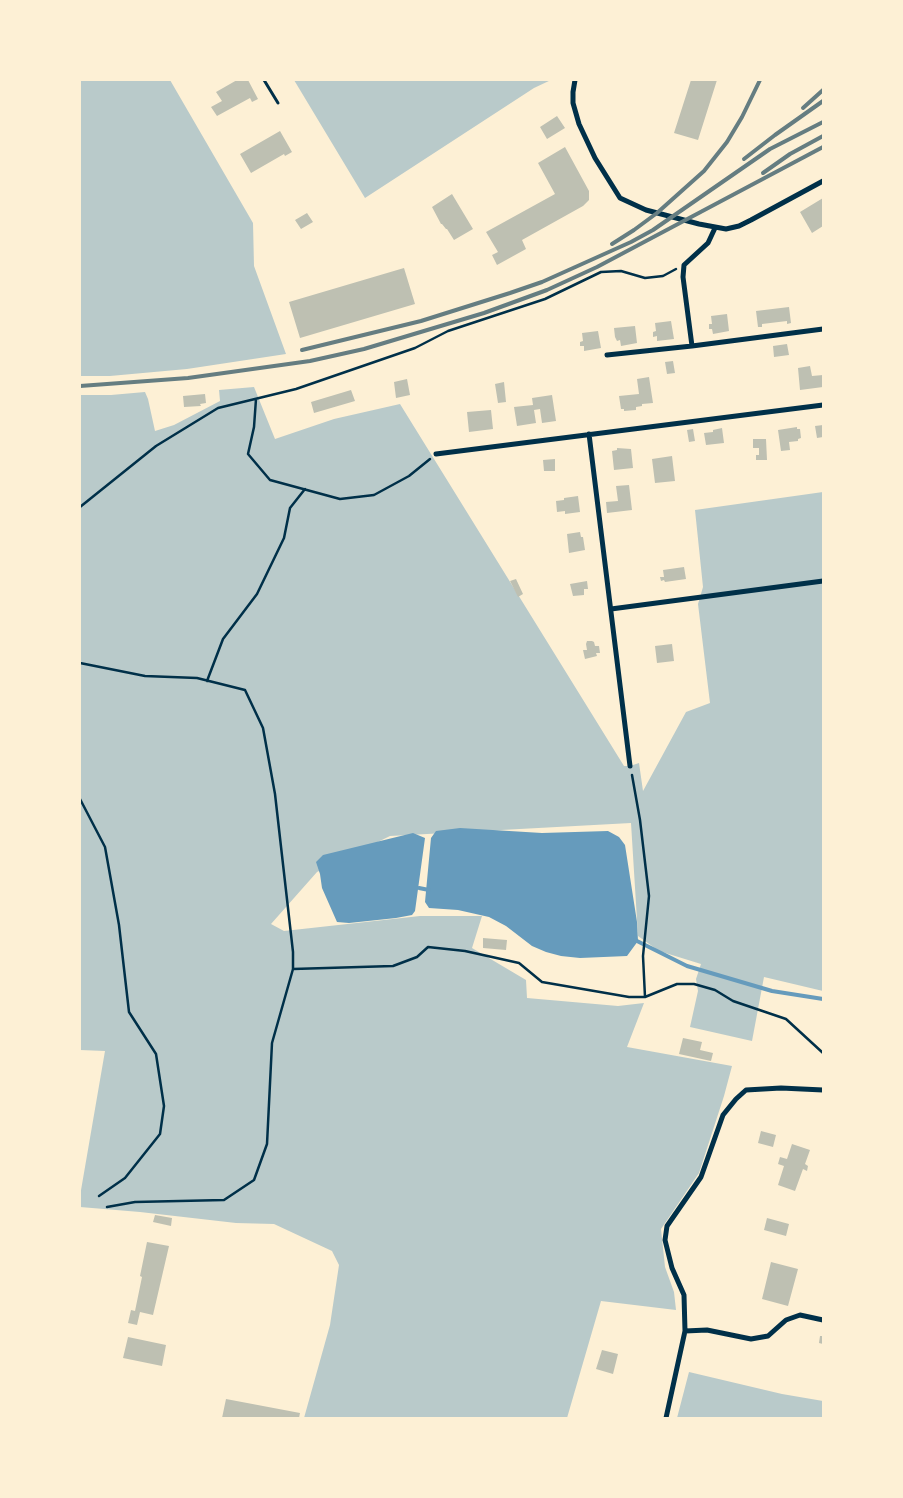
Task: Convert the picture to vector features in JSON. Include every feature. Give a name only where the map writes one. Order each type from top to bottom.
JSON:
[{"type":"street","points":[[575,80],[573,103],[579,124],[595,158],[620,198],[646,210],[685,221],[726,229],[739,226],[823,181]]},
{"type":"street","points":[[692,346],[683,277],[684,265],[708,243],[715,228]]},
{"type":"street","points":[[607,355],[692,346],[823,328]]},
{"type":"street","points":[[436,454],[823,405]]},
{"type":"street","points":[[589,434],[630,766]]},
{"type":"street","points":[[611,609],[823,581]]},
{"type":"street","points":[[666,1418],[686,1330],[684,1295],[672,1268],[665,1240],[668,1226],[701,1178],[723,1115],[746,1090],[781,1088],[823,1090]]},
{"type":"street","points":[[686,1330],[707,1330],[751,1339],[768,1336],[786,1320],[800,1315],[823,1320]]},
{"type":"lane","points":[[264,80],[278,103]]},
{"type":"path","points":[[80,507],[156,446],[218,408],[296,390],[415,348],[448,331],[545,299],[601,272],[621,270],[646,278],[663,276],[684,265]]},
{"type":"path","points":[[256,399],[254,427],[248,454],[270,480],[340,499],[374,495],[409,476],[436,454]]},
{"type":"path","points":[[207,681],[223,639],[257,594],[284,538],[290,508],[305,489]]},
{"type":"path","points":[[80,663],[145,676],[197,678],[245,690],[263,728],[275,794],[293,952],[293,969],[272,1043],[266,1144],[254,1180],[224,1200],[135,1202],[107,1207]]},
{"type":"path","points":[[630,766],[640,820],[649,896],[643,956],[645,996]]},
{"type":"path","points":[[80,799],[105,847],[119,925],[129,1012],[156,1054],[164,1106],[160,1134],[125,1178],[99,1196]]},
{"type":"path","points":[[293,969],[393,966],[417,956],[428,947],[465,951],[519,963],[542,982],[630,997],[645,996],[677,984],[694,984],[708,988],[733,1001],[786,1019],[823,1053]]},
{"type":"shaded area","points":[[80,80],[170,80],[253,223],[254,266],[286,354],[187,369],[110,376],[80,376]]},
{"type":"shaded area","points":[[294,80],[551,80],[534,88],[365,198]]},
{"type":"shaded area","points":[[254,387],[275,439],[334,419],[400,404],[624,766],[639,763],[643,791],[686,712],[710,703],[698,604],[703,587],[695,510],[823,492],[823,991],[764,977],[752,1041],[690,1027],[698,991],[696,979],[701,964],[659,951],[638,936],[631,823],[390,836],[317,872],[271,924],[284,931],[420,916],[482,916],[472,948],[526,980],[527,998],[618,1006],[644,1003],[627,1047],[732,1066],[699,1173],[661,1229],[665,1267],[674,1292],[676,1310],[601,1301],[567,1418],[304,1418],[330,1325],[339,1265],[332,1251],[274,1224],[236,1223],[80,1207],[80,1196],[105,1051],[80,1050],[80,395],[145,392],[155,431],[174,425],[220,401],[219,390]]},
{"type":"shaded area","points":[[689,1372],[782,1394],[823,1401],[823,1418],[677,1418]]},
{"type":"water","points":[[460,828],[542,833],[608,831],[619,837],[625,845],[637,922],[638,941],[627,956],[580,958],[561,956],[532,946],[506,926],[489,917],[458,910],[429,908],[425,902],[431,838],[436,831]]},
{"type":"water","points":[[413,833],[425,838],[415,911],[412,915],[349,923],[337,922],[322,888],[316,862],[323,855]]},
{"type":"building","points":[[237,80],[248,80],[258,99],[252,102],[250,98],[217,116],[211,107],[222,101],[216,92]]},
{"type":"building","points":[[691,80],[717,80],[698,140],[674,133]]},
{"type":"building","points":[[557,116],[565,128],[547,139],[540,127]]},
{"type":"building","points":[[280,131],[292,152],[285,156],[284,154],[251,173],[240,154]]},
{"type":"building","points":[[565,147],[589,191],[589,200],[583,206],[522,240],[526,249],[497,265],[492,255],[498,252],[486,232],[555,194],[538,163]]},
{"type":"building","points":[[452,194],[473,229],[454,240],[447,229],[441,224],[432,207]]},
{"type":"building","points":[[823,198],[823,226],[812,233],[800,212]]},
{"type":"building","points":[[307,213],[313,222],[301,229],[295,220]]},
{"type":"building","points":[[404,268],[415,304],[300,338],[289,302]]},
{"type":"building","points":[[789,307],[791,323],[787,324],[787,321],[762,324],[762,327],[758,327],[756,311]]},
{"type":"building","points":[[727,314],[729,331],[713,334],[712,329],[709,329],[709,324],[712,324],[711,316]]},
{"type":"building","points":[[671,321],[674,339],[657,341],[657,336],[653,337],[653,332],[656,331],[655,323]]},
{"type":"building","points":[[635,326],[637,343],[621,346],[620,340],[617,341],[615,337],[614,328]]},
{"type":"building","points":[[598,331],[601,348],[584,351],[584,346],[580,346],[580,342],[583,341],[582,333]]},
{"type":"building","points":[[787,344],[789,355],[774,357],[773,346]]},
{"type":"building","points":[[673,361],[675,373],[667,374],[665,362]]},
{"type":"building","points":[[810,366],[812,376],[823,375],[823,387],[800,390],[798,368]]},
{"type":"building","points":[[649,377],[653,403],[642,404],[642,406],[636,407],[636,410],[624,411],[624,409],[621,409],[619,396],[639,394],[637,379]]},
{"type":"building","points":[[407,379],[410,395],[396,398],[394,382]]},
{"type":"building","points":[[504,382],[506,402],[498,403],[495,384]]},
{"type":"building","points":[[351,390],[355,401],[314,413],[311,402]]},
{"type":"building","points":[[205,394],[206,403],[200,404],[201,406],[184,407],[183,396]]},
{"type":"building","points":[[552,395],[556,421],[542,423],[540,409],[534,410],[536,423],[517,426],[514,407],[533,405],[532,398]]},
{"type":"building","points":[[491,410],[493,429],[469,432],[467,412]]},
{"type":"building","points":[[823,425],[823,437],[817,438],[815,426]]},
{"type":"building","points":[[797,427],[797,429],[800,429],[801,438],[798,441],[789,442],[790,450],[781,451],[778,430]]},
{"type":"building","points":[[722,428],[724,443],[706,445],[704,433]]},
{"type":"building","points":[[693,429],[695,441],[689,442],[687,430]]},
{"type":"building","points":[[753,439],[766,439],[767,460],[756,460],[756,455],[759,455],[759,448],[753,448]]},
{"type":"building","points":[[617,448],[631,449],[633,468],[614,470],[612,451],[617,450]]},
{"type":"building","points":[[672,456],[675,481],[655,483],[652,459]]},
{"type":"building","points":[[555,459],[555,471],[544,471],[543,460]]},
{"type":"building","points":[[629,485],[632,510],[607,513],[606,502],[618,501],[616,486]]},
{"type":"building","points":[[578,496],[580,512],[565,514],[565,511],[557,512],[556,501]]},
{"type":"building","points":[[580,532],[581,537],[583,537],[585,550],[569,553],[567,534]]},
{"type":"building","points":[[684,567],[686,579],[661,581],[660,577],[664,577],[663,570]]},
{"type":"building","points":[[516,579],[523,594],[518,597],[510,581]]},
{"type":"building","points":[[587,581],[588,589],[584,589],[584,595],[573,596],[570,584]]},
{"type":"building","points":[[587,641],[592,641],[595,646],[599,646],[600,653],[596,653],[597,656],[585,659],[583,650],[587,650]]},
{"type":"building","points":[[672,644],[674,661],[657,663],[655,646]]},
{"type":"building","points":[[483,938],[507,940],[506,950],[483,948]]},
{"type":"building","points":[[683,1038],[702,1042],[700,1050],[713,1053],[711,1061],[679,1054]]},
{"type":"building","points":[[761,1131],[776,1135],[773,1147],[758,1143]]},
{"type":"building","points":[[792,1144],[810,1150],[805,1164],[808,1166],[807,1171],[803,1169],[795,1191],[778,1185],[784,1166],[778,1164],[780,1157],[787,1159]]},
{"type":"building","points":[[155,1215],[172,1218],[171,1226],[153,1222]]},
{"type":"building","points":[[767,1218],[789,1224],[786,1236],[764,1230]]},
{"type":"building","points":[[147,1242],[169,1246],[153,1315],[140,1312],[137,1325],[128,1323],[131,1310],[135,1311]]},
{"type":"building","points":[[771,1262],[798,1269],[788,1306],[762,1299]]},
{"type":"building","points":[[820,1336],[823,1336],[823,1344],[819,1343]]},
{"type":"building","points":[[128,1337],[166,1345],[162,1366],[123,1358]]},
{"type":"building","points":[[602,1350],[618,1354],[613,1374],[596,1369]]},
{"type":"building","points":[[226,1399],[300,1413],[299,1418],[222,1418]]},
{"type":"waterway","points":[[419,888],[429,890]]},
{"type":"waterway","points":[[635,940],[687,966],[772,991],[823,999]]},
{"type":"railway","points":[[612,244],[657,213],[704,171],[727,142],[760,80]]},
{"type":"railway","points":[[803,108],[823,90]]},
{"type":"railway","points":[[744,159],[823,101]]},
{"type":"railway","points":[[302,350],[421,321],[542,282],[631,242],[653,230],[770,149],[823,122]]},
{"type":"railway","points":[[763,173],[790,154],[823,136]]},
{"type":"railway","points":[[80,386],[188,378],[310,361],[364,349],[484,313],[547,290],[597,267],[823,147]]}]
